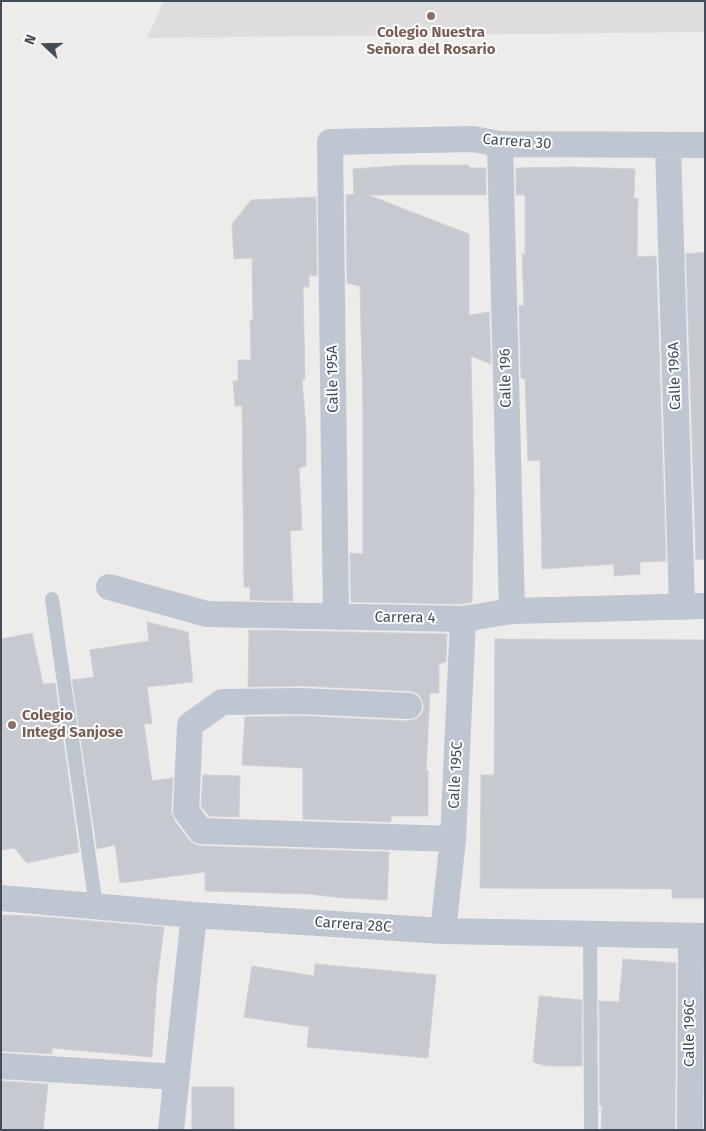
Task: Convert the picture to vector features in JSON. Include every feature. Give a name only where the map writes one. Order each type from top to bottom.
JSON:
[{"type":"street","name":"Carrera 30","points":[[330,142],[473,139],[500,144],[705,146]]},
{"type":"street","name":"Calle 195A","points":[[330,142],[336,617]]},
{"type":"street","name":"Calle 196","points":[[500,144],[512,612]]},
{"type":"street","name":"Calle 196A","points":[[668,146],[693,606]]},
{"type":"street","name":"Carrera 4","points":[[109,587],[207,614],[463,619],[512,612],[693,606]]},
{"type":"street","name":"Calle 195C","points":[[443,931],[453,840],[463,619]]},
{"type":"street","points":[[409,706],[301,701],[222,702],[190,725],[186,811],[201,831],[453,840]]},
{"type":"street","name":"Carrera 28C","points":[[1,898],[194,915],[443,931],[698,936]]},
{"type":"street","points":[[171,1130],[194,915]]},
{"type":"street","name":"Calle 196C","points":[[690,1130],[698,936]]},
{"type":"street","points":[[1,1066],[176,1077]]},
{"type":"lane","points":[[52,599],[96,906]]},
{"type":"lane","points":[[590,934],[591,1130]]},
{"type":"shaded area","name":"Colegio Nuestra Señora del Rosario","points":[[164,1],[705,1],[705,32],[147,38]]},
{"type":"building","points":[[407,165],[469,165],[469,168],[486,168],[486,195],[368,195],[469,234],[469,315],[489,312],[491,364],[471,356],[474,494],[472,602],[462,604],[351,602],[350,553],[363,554],[363,411],[360,286],[347,283],[346,195],[354,194],[353,169]]},
{"type":"building","points":[[516,168],[635,169],[634,199],[638,198],[637,257],[656,256],[666,561],[640,562],[640,574],[614,576],[614,564],[542,569],[540,460],[528,461],[525,379],[521,378],[519,306],[524,305],[522,254],[525,255],[525,195],[516,195]]},
{"type":"building","points":[[316,197],[317,276],[309,275],[309,287],[303,287],[305,379],[302,379],[306,429],[306,466],[299,468],[302,530],[290,531],[293,601],[250,600],[250,587],[244,587],[242,406],[235,406],[233,381],[238,381],[238,360],[251,360],[250,320],[253,320],[252,258],[234,259],[232,224],[251,200]]},
{"type":"building","points":[[705,252],[705,559],[696,560],[686,254]]},
{"type":"building","points":[[147,622],[188,632],[193,682],[147,687],[152,724],[144,724],[152,781],[173,778],[171,811],[174,820],[189,840],[201,846],[389,852],[387,900],[308,894],[205,891],[205,872],[120,883],[115,845],[97,849],[72,680],[94,677],[90,650],[149,641]]},
{"type":"building","points":[[249,630],[447,634],[446,662],[439,664],[439,693],[430,693],[426,771],[428,770],[428,816],[391,816],[391,822],[303,819],[303,768],[242,765],[245,717],[301,716],[408,721],[416,719],[422,714],[424,707],[422,699],[417,693],[410,691],[302,686],[248,687]]},
{"type":"building","points":[[32,633],[43,684],[55,683],[79,852],[27,863],[14,848],[1,850],[1,639]]},
{"type":"building","points":[[495,639],[705,640],[705,898],[672,898],[672,889],[480,888],[481,775],[494,775]]},
{"type":"building","points":[[203,775],[240,776],[239,817],[209,816],[201,806]]},
{"type":"building","points":[[1,915],[164,927],[157,982],[152,1057],[52,1048],[52,1054],[1,1051]]},
{"type":"building","points":[[623,959],[676,963],[675,1130],[601,1130],[599,1001],[619,1002]]},
{"type":"building","points":[[315,964],[436,975],[428,1058],[307,1047],[309,1027],[244,1017],[252,966],[314,976]]},
{"type":"building","points":[[539,996],[582,1000],[582,1066],[546,1066],[533,1062]]},
{"type":"building","points":[[1,1081],[48,1084],[43,1130],[1,1130]]},
{"type":"building","points":[[192,1087],[234,1087],[234,1130],[192,1130]]},
{"type":"place","name":"Colegio Nuestra Señora del Rosario","points":[[431,16]]},
{"type":"place","name":"Colegio Integd Sanjose","points":[[12,725]]}]
